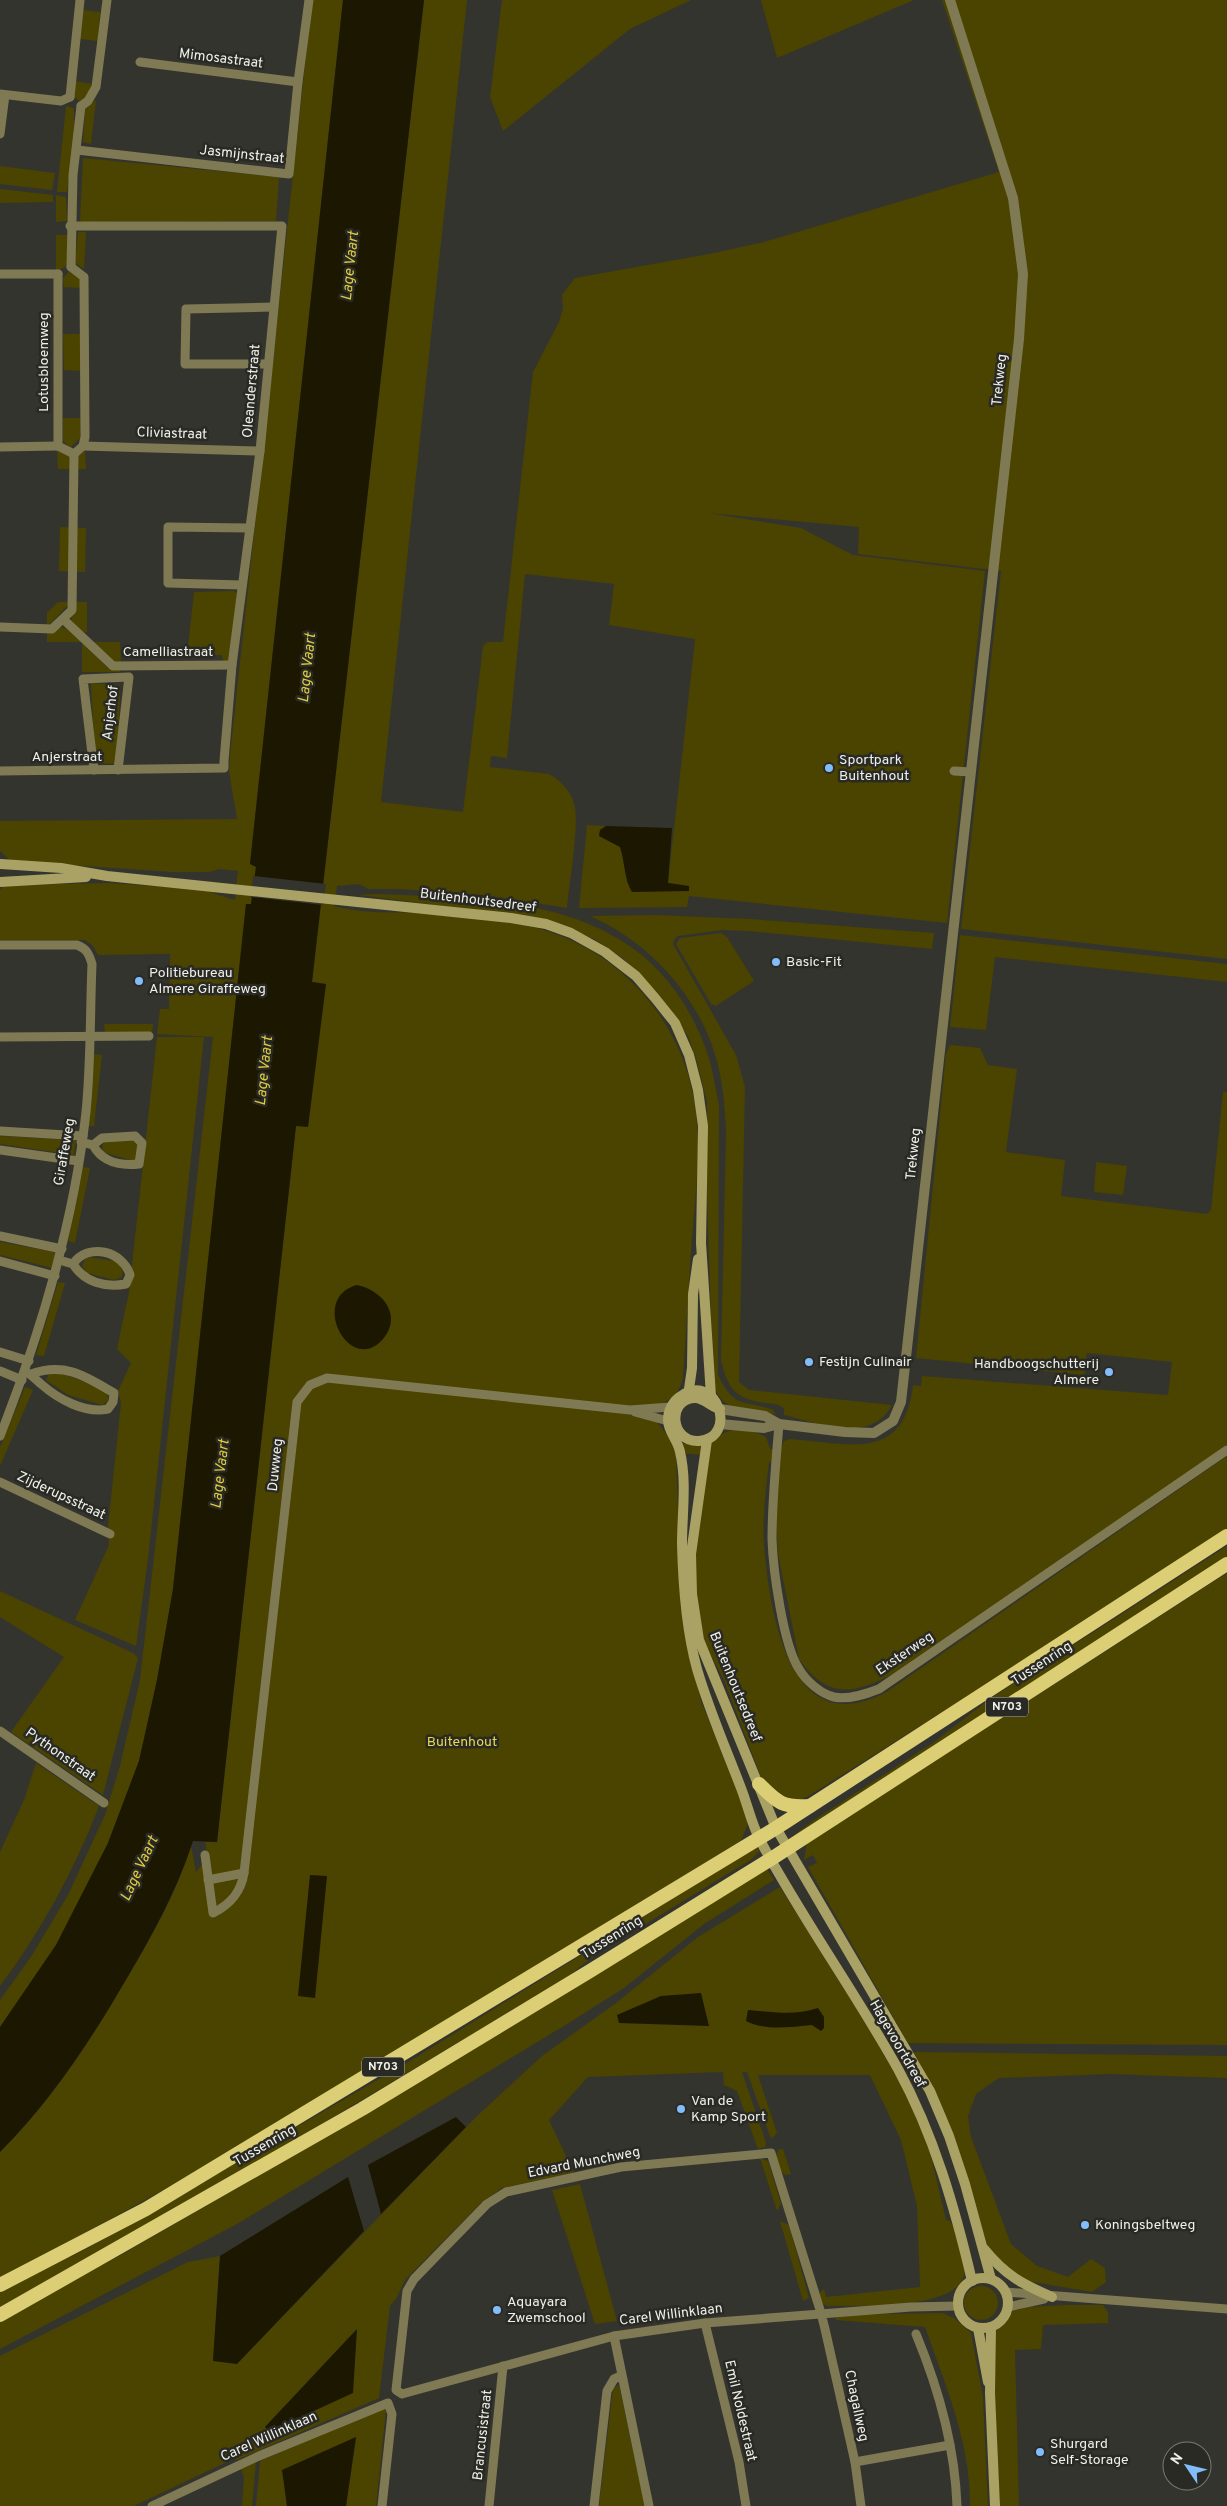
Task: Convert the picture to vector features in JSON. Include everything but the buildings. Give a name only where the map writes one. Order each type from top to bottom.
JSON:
[{"type":"highway","name":"Tussenring","points":[[0,2285],[146,2209],[759,1839],[1227,1536]]},
{"type":"highway","name":"Tussenring","points":[[0,2315],[362,2109],[771,1859],[1227,1564]]},
{"type":"highway","points":[[759,1784],[777,1802],[790,1807],[813,1805]]},
{"type":"main road","name":"Buitenhoutsedreef","points":[[0,864],[61,868],[107,876],[218,886],[512,918],[546,924],[571,933],[605,952],[636,976],[675,1023],[689,1055],[698,1090],[703,1126],[701,1243],[711,1396]]},
{"type":"main road","points":[[0,864],[0,880]]},
{"type":"main road","name":"Buitenhoutsedreef","points":[[0,880],[107,876]]},
{"type":"main road","name":"Buitenhoutsedreef","points":[[686,1395],[693,1294],[701,1243]]},
{"type":"main road","points":[[699,1391],[711,1396],[720,1409],[720,1424],[715,1433],[706,1440],[695,1441],[680,1439],[670,1431],[670,1407],[686,1395],[699,1391]]},
{"type":"main road","points":[[686,1395],[699,1398],[720,1409]]},
{"type":"main road","points":[[671,1423],[686,1395]]},
{"type":"main road","name":"Buitenhoutsedreef","points":[[680,1439],[683,1466],[682,1545],[698,1669],[759,1839]]},
{"type":"main road","name":"Buitenhoutsedreef","points":[[688,1595],[706,1440]]},
{"type":"main road","name":"Buitenhoutsedreef","points":[[691,1615],[709,1665],[776,1828],[787,1849]]},
{"type":"main road","name":"Hagevoortdreef","points":[[759,1839],[898,2069],[925,2127],[947,2186],[972,2281]]},
{"type":"main road","name":"Hagevoortdreef","points":[[787,1849],[930,2091],[949,2136],[965,2184],[980,2245],[991,2279]]},
{"type":"main road","points":[[980,2245],[998,2267],[1019,2283],[1052,2297]]},
{"type":"main road","points":[[991,2279],[1002,2286],[1006,2292],[1008,2307],[1002,2320],[991,2327],[978,2328],[965,2320],[958,2306],[961,2292],[972,2281],[991,2279]]},
{"type":"main road","points":[[991,2327],[990,2393],[995,2506]]},
{"type":"main road","points":[[978,2328],[982,2362],[990,2393]]},
{"type":"street","points":[[70,97],[80,0]]},
{"type":"street","points":[[71,267],[70,226],[73,175],[81,106],[88,101],[96,87],[107,0]]},
{"type":"street","name":"Jasmijnstraat","points":[[77,150],[289,174],[298,82],[310,0]]},
{"type":"street","name":"Trekweg","points":[[720,1424],[764,1428],[779,1424],[845,1432],[874,1433],[893,1421],[900,1402],[1019,339],[1023,274],[1013,198],[950,0]]},
{"type":"street","name":"Mimosastraat","points":[[140,62],[298,82]]},
{"type":"street","points":[[0,134],[3,95],[60,101],[70,97]]},
{"type":"street","points":[[70,97],[81,106]]},
{"type":"street","name":"Oleanderstraat","points":[[70,226],[282,226],[260,451],[248,528],[232,665],[224,768]]},
{"type":"street","points":[[0,274],[58,274],[71,267]]},
{"type":"street","points":[[0,627],[52,629],[72,610],[74,582],[74,454],[83,446],[85,437],[84,277],[71,267]]},
{"type":"street","name":"Lotusbloemweg","points":[[58,274],[58,446]]},
{"type":"street","points":[[268,364],[185,364],[186,309],[273,307]]},
{"type":"street","points":[[0,447],[58,446],[74,454]]},
{"type":"street","name":"Cliviastraat","points":[[83,446],[260,451]]},
{"type":"street","points":[[242,585],[168,584],[168,527],[248,528]]},
{"type":"street","name":"Camelliastraat","points":[[63,619],[113,666],[232,665]]},
{"type":"street","name":"Anjerhof","points":[[94,770],[83,678],[129,677],[118,770]]},
{"type":"street","name":"Anjerstraat","points":[[0,771],[224,768]]},
{"type":"street","points":[[954,771],[971,772]]},
{"type":"street","name":"Giraffeweg","points":[[0,945],[76,945],[85,948],[92,964],[90,1035],[82,1139],[62,1248],[26,1375],[0,1436]]},
{"type":"street","points":[[0,1037],[149,1036]]},
{"type":"street","points":[[0,1131],[82,1139],[93,1145],[97,1153],[108,1161],[126,1165],[139,1164],[142,1143],[135,1136],[102,1138],[93,1145]]},
{"type":"street","points":[[0,1150],[78,1161]]},
{"type":"street","points":[[0,1236],[62,1248]]},
{"type":"street","points":[[59,1260],[73,1264],[79,1274],[102,1284],[116,1286],[126,1284],[130,1275],[128,1267],[121,1260],[105,1252],[90,1251],[78,1256],[73,1264]]},
{"type":"street","points":[[0,1261],[55,1276]]},
{"type":"street","points":[[0,1352],[29,1361]]},
{"type":"street","points":[[0,1371],[26,1375],[57,1368],[83,1375],[114,1393],[113,1402],[108,1409],[101,1411],[79,1406],[57,1396],[26,1375]]},
{"type":"street","name":"Duwweg","points":[[204,1855],[213,1913],[232,1900],[242,1888],[297,1402],[310,1385],[327,1378],[630,1410],[670,1407]]},
{"type":"street","name":"Trekweg","points":[[720,1409],[765,1416],[779,1424]]},
{"type":"street","name":"Duwweg","points":[[630,1410],[671,1423]]},
{"type":"street","name":"Eksterweg","points":[[779,1424],[773,1498],[772,1541],[784,1619],[790,1647],[798,1669],[815,1687],[835,1697],[859,1696],[879,1689],[1227,1450]]},
{"type":"street","name":"Zijderupsstraat","points":[[0,1482],[110,1534]]},
{"type":"street","name":"Pythonstraat","points":[[0,1731],[104,1803]]},
{"type":"street","points":[[208,1880],[244,1872]]},
{"type":"street","name":"Edvard Munchweg","points":[[396,2390],[407,2291],[414,2279],[487,2204],[506,2192],[621,2167],[771,2153],[821,2313]]},
{"type":"street","points":[[1006,2292],[1227,2309]]},
{"type":"street","points":[[1008,2307],[1052,2297]]},
{"type":"street","name":"Carel Willinklaan","points":[[396,2390],[403,2394],[614,2336],[705,2323],[821,2313],[958,2306]]},
{"type":"street","name":"Chagallweg","points":[[821,2313],[855,2462],[861,2506]]},
{"type":"street","name":"Emil Noldestraat","points":[[705,2323],[739,2462],[746,2506]]},
{"type":"street","points":[[916,2334],[928,2363],[950,2445],[957,2506]]},
{"type":"street","points":[[614,2336],[649,2506]]},
{"type":"street","name":"Brancusistraat","points":[[489,2506],[503,2366]]},
{"type":"street","points":[[594,2506],[607,2391],[614,2378],[621,2376]]},
{"type":"street","name":"Carel Willinklaan","points":[[152,2506],[258,2456],[382,2403],[388,2403],[392,2414],[382,2506]]},
{"type":"street","points":[[855,2462],[950,2445]]},
{"type":"green space","points":[[312,0],[343,0],[250,863],[256,867],[251,904],[246,904],[173,1589],[157,1680],[139,1761],[108,1843],[56,1945],[0,2027],[0,2000],[31,1957],[68,1895],[105,1815],[120,1766],[140,1680],[213,1037],[157,1034],[160,1009],[169,1009],[170,954],[98,955],[93,946],[85,940],[0,940],[0,890],[4,885],[109,883],[210,890],[215,894],[235,900],[238,871],[220,869],[209,872],[172,872],[11,861],[0,851],[0,821],[237,819],[229,771],[230,755]]},
{"type":"green space","name":"Buitenhout","points":[[424,0],[467,0],[381,802],[463,812],[483,646],[487,642],[503,642],[533,372],[559,322],[563,308],[562,295],[575,278],[764,242],[999,172],[942,0],[1227,0],[1227,959],[961,929],[1001,571],[858,554],[859,527],[708,513],[801,528],[853,555],[985,571],[947,923],[689,896],[687,907],[579,908],[587,825],[606,826],[603,828],[600,836],[620,847],[625,862],[627,883],[683,885],[668,883],[695,639],[609,625],[614,584],[525,574],[507,758],[491,756],[490,767],[549,774],[561,782],[570,794],[576,812],[576,824],[567,908],[484,895],[399,889],[368,889],[359,884],[337,886],[334,906],[367,911],[424,913],[490,919],[529,926],[561,936],[591,951],[618,970],[642,993],[662,1019],[678,1048],[690,1080],[696,1113],[698,1148],[683,1377],[680,1387],[674,1395],[667,1401],[657,1405],[657,1422],[673,1443],[709,1445],[722,1434],[735,1429],[742,1429],[766,1437],[770,1449],[781,1449],[784,1441],[790,1439],[852,1445],[870,1443],[885,1438],[898,1427],[907,1410],[913,1385],[921,1386],[922,1376],[1168,1395],[1172,1362],[1087,1353],[1084,1375],[916,1358],[946,1054],[950,1045],[980,1048],[988,1065],[1017,1069],[1006,1152],[1065,1160],[1061,1196],[1207,1214],[1211,1210],[1223,1092],[1227,1092],[1227,1445],[893,1674],[866,1686],[853,1689],[831,1687],[820,1681],[799,1659],[778,1554],[776,1522],[780,1463],[769,1462],[765,1503],[764,1545],[772,1604],[780,1636],[791,1664],[807,1687],[828,1701],[854,1703],[888,1691],[1227,1456],[1227,1533],[971,1698],[947,1709],[810,1795],[798,1801],[787,1802],[763,1782],[724,1680],[704,1642],[696,1611],[695,1541],[705,1455],[676,1453],[679,1539],[695,1677],[702,1704],[739,1793],[748,1824],[741,1841],[202,2169],[0,2279],[0,2152],[54,2091],[100,2023],[164,1912],[179,1880],[191,1846],[196,1872],[208,1857],[205,1842],[217,1842],[296,1126],[308,1126],[325,984],[312,982]]},
{"type":"green space","points":[[502,0],[691,0],[630,29],[503,131],[490,97]]},
{"type":"green space","points":[[761,0],[914,0],[777,58]]},
{"type":"green space","points":[[83,10],[100,12],[98,41],[80,39]]},
{"type":"green space","points":[[74,81],[93,84],[85,99],[79,101],[73,95]]},
{"type":"green space","points":[[96,100],[91,144],[83,142],[85,109]]},
{"type":"green space","points":[[66,106],[74,108],[74,147],[67,192],[57,192]]},
{"type":"green space","points":[[83,158],[279,177],[276,221],[80,222]]},
{"type":"green space","points":[[0,166],[55,173],[52,190],[0,184]]},
{"type":"green space","points":[[0,189],[53,195],[53,202],[0,203]]},
{"type":"green space","points":[[56,195],[66,197],[67,221],[56,222]]},
{"type":"green space","points":[[78,232],[86,232],[84,269],[75,263]]},
{"type":"green space","points":[[56,235],[67,235],[67,263],[65,267],[56,271]]},
{"type":"green space","points":[[70,271],[80,278],[81,288],[64,287],[63,278]]},
{"type":"green space","points":[[63,334],[81,334],[81,371],[64,370]]},
{"type":"green space","points":[[63,418],[81,418],[80,438],[70,448],[63,441]]},
{"type":"green space","points":[[57,450],[71,456],[85,451],[86,469],[58,469]]},
{"type":"green space","points":[[60,527],[86,528],[85,572],[59,571]]},
{"type":"green space","points":[[234,591],[239,595],[229,661],[223,662],[222,655],[187,655],[194,592]]},
{"type":"green space","points":[[58,602],[68,602],[68,605],[47,625],[47,613]]},
{"type":"green space","points":[[76,602],[87,602],[87,632],[81,633],[71,620]]},
{"type":"green space","points":[[62,627],[81,642],[47,642],[47,632]]},
{"type":"green space","points":[[91,642],[120,642],[121,663],[113,663]]},
{"type":"green space","points":[[82,643],[108,668],[120,670],[120,672],[82,672]]},
{"type":"green space","points":[[91,683],[120,685],[118,764],[95,763]]},
{"type":"green space","points":[[375,894],[477,899],[526,906],[572,918],[614,937],[652,964],[683,1002],[707,1052],[719,1104],[718,1375],[735,1399],[773,1410],[776,1414],[738,1410],[723,1401],[717,1394],[713,1384],[707,1193],[707,1102],[696,1058],[688,1036],[660,996],[624,959],[594,939],[545,919],[358,895]]},
{"type":"green space","points":[[655,915],[750,919],[934,933],[932,949],[722,930],[678,936],[673,944],[736,1055],[745,1087],[739,1382],[749,1390],[892,1405],[883,1417],[871,1425],[858,1428],[843,1428],[784,1415],[784,1409],[778,1405],[740,1396],[730,1386],[727,1379],[721,1360],[726,1134],[722,1086],[714,1051],[701,1020],[690,1001],[662,966],[628,937],[590,916]]},
{"type":"green space","points":[[721,933],[727,937],[754,981],[716,1006],[711,1004],[676,944],[680,938]]},
{"type":"green space","points":[[960,935],[1227,964],[1227,982],[995,957],[986,1030],[950,1027]]},
{"type":"green space","points":[[104,1024],[153,1024],[152,1033],[105,1032]]},
{"type":"green space","points":[[157,1037],[204,1037],[148,1559],[136,1646],[75,1620],[109,1545],[108,1526],[121,1403],[118,1391],[131,1363],[117,1349],[129,1292]]},
{"type":"green space","points":[[94,1054],[102,1055],[94,1126],[87,1126]]},
{"type":"green space","points":[[0,1136],[76,1140],[74,1155],[0,1144]]},
{"type":"green space","points":[[135,1140],[138,1142],[137,1157],[134,1161],[102,1152],[103,1142]]},
{"type":"green space","points":[[1096,1162],[1127,1166],[1123,1195],[1094,1192]]},
{"type":"green space","points":[[83,1167],[90,1168],[75,1243],[68,1241]]},
{"type":"green space","points":[[0,1242],[56,1252],[52,1268],[0,1255]]},
{"type":"green space","points":[[90,1257],[119,1262],[123,1267],[122,1277],[114,1280],[87,1273],[82,1266],[85,1259]]},
{"type":"green space","points":[[58,1282],[65,1283],[44,1356],[36,1355]]},
{"type":"green space","points":[[59,1372],[102,1389],[108,1394],[108,1401],[102,1405],[68,1395],[46,1380],[49,1374]]},
{"type":"green space","points":[[25,1387],[33,1390],[0,1466],[0,1447]]},
{"type":"green space","points":[[1227,1546],[1227,1560],[786,1841],[814,1820],[934,1742],[991,1698]]},
{"type":"green space","points":[[1227,1573],[1227,2045],[908,2043],[808,1867],[817,1863],[813,1855],[804,1860],[807,1841],[814,1839]]},
{"type":"green space","points":[[0,1591],[133,1653],[138,1658],[103,1795],[11,1732],[64,1657],[0,1617]]},
{"type":"green space","points":[[36,1763],[99,1806],[79,1854],[56,1900],[0,1986],[0,1852],[24,1800]]},
{"type":"green space","points":[[756,1847],[760,1851],[752,1859],[595,1955],[562,1981],[136,2234],[0,2307],[0,2291],[88,2248],[405,2064]]},
{"type":"green space","points":[[767,1869],[774,1880],[704,1924],[624,1988],[572,2021],[237,2224],[0,2349],[0,2318],[119,2256],[275,2166]]},
{"type":"green space","points":[[780,1887],[891,2063],[928,2143],[946,2220],[950,2221],[956,2233],[964,2265],[964,2276],[956,2287],[942,2295],[924,2301],[903,2304],[827,2306],[822,2303],[818,2294],[824,2289],[826,2297],[920,2287],[917,2206],[901,2140],[870,2075],[758,2075],[777,2133],[771,2139],[747,2072],[742,2072],[766,2143],[765,2147],[758,2149],[737,2091],[724,2085],[723,2072],[588,2077],[549,2120],[574,2173],[502,2188],[480,2204],[405,2280],[396,2299],[390,2306],[379,2398],[237,2460],[233,2459],[134,2506],[0,2506],[0,2356],[188,2262],[220,2256],[213,2361],[237,2363],[477,2116],[542,2056],[616,2003],[698,1937]],"holes":[[[357,2329],[268,2432],[266,2426]]]},
{"type":"green space","points":[[914,2052],[1227,2056],[1227,2078],[1109,2074],[999,2078],[976,2094],[968,2116],[971,2137],[1011,2244],[1037,2266],[1068,2277],[1091,2259],[1105,2268],[1106,2282],[1092,2292],[1021,2280],[988,2248],[947,2122]]},
{"type":"green space","points":[[779,2149],[783,2149],[791,2174],[786,2175],[781,2172],[776,2155]]},
{"type":"green space","points":[[760,2158],[768,2161],[781,2204],[777,2211]]},
{"type":"green space","points":[[580,2184],[617,2321],[595,2324],[552,2190]]},
{"type":"green space","points":[[780,2221],[789,2225],[809,2298],[803,2301]]},
{"type":"green space","points":[[981,2286],[993,2291],[998,2303],[993,2315],[981,2320],[969,2315],[964,2303],[969,2291]]},
{"type":"green space","points":[[1103,2305],[1108,2313],[1108,2323],[1043,2325],[1041,2349],[1015,2350],[1019,2506],[1000,2506],[994,2383],[994,2341],[997,2330],[1013,2311],[1026,2307]]},
{"type":"green space","points":[[942,2313],[954,2318],[971,2333],[983,2398],[988,2506],[970,2506],[966,2460],[961,2437],[948,2392],[925,2327],[836,2320],[835,2315]]},
{"type":"green space","points":[[619,2385],[645,2506],[599,2506],[613,2388]]},
{"type":"green space","points":[[378,2410],[386,2410],[376,2506],[346,2506],[356,2438],[283,2470],[287,2506],[256,2506],[260,2461]]},
{"type":"green space","points":[[256,2462],[252,2506],[242,2506],[244,2477],[241,2469]]},
{"type":"water","name":"Lage Vaart","points":[[343,0],[424,0],[312,982],[326,984],[308,1127],[296,1126],[217,1842],[193,1841],[180,1877],[164,1911],[137,1961],[99,2024],[53,2091],[0,2152],[0,2027],[56,1945],[108,1843],[139,1761],[157,1680],[173,1589],[246,904],[251,904],[256,867],[250,864]]},
{"type":"water","points":[[606,826],[672,828],[668,883],[689,886],[689,891],[632,892],[627,882],[620,847],[599,836],[600,830]]},
{"type":"water","points":[[357,1285],[374,1292],[387,1305],[390,1313],[389,1330],[383,1339],[370,1348],[358,1348],[347,1342],[339,1331],[335,1318],[336,1304],[343,1293]]},
{"type":"water","points":[[310,1875],[327,1876],[315,1998],[298,1996]]},
{"type":"water","points":[[701,1993],[709,2026],[619,2023],[617,2015],[661,1996]]},
{"type":"water","points":[[818,2008],[824,2017],[824,2028],[821,2031],[812,2025],[769,2027],[746,2021],[748,2010],[792,2013]]},
{"type":"water","points":[[456,2117],[466,2127],[381,2214],[368,2165]]},
{"type":"water","points":[[348,2177],[364,2231],[237,2364],[213,2361],[220,2256]]},
{"type":"water","points":[[357,2329],[353,2393],[268,2432],[265,2427]]},
{"type":"water","points":[[356,2437],[346,2506],[287,2506],[282,2470]]},
{"type":"pier","points":[[253,876],[326,884],[323,905],[251,897]]},
{"type":"place","name":"Sportpark Buitenhout","points":[[829,768]]},
{"type":"place","name":"Basic-Fit","points":[[776,962]]},
{"type":"place","name":"Politiebureau Almere Giraffeweg","points":[[139,981]]},
{"type":"place","name":"Festijn Culinair","points":[[809,1362]]},
{"type":"place","name":"Handboogschutterij Almere","points":[[1109,1372]]},
{"type":"place","name":"Van de Kamp Sport","points":[[681,2109]]},
{"type":"place","name":"Koningsbeltweg","points":[[1085,2225]]},
{"type":"place","name":"Aquayara Zwemschool","points":[[497,2310]]},
{"type":"place","name":"Shurgard Self-Storage","points":[[1040,2452]]}]
